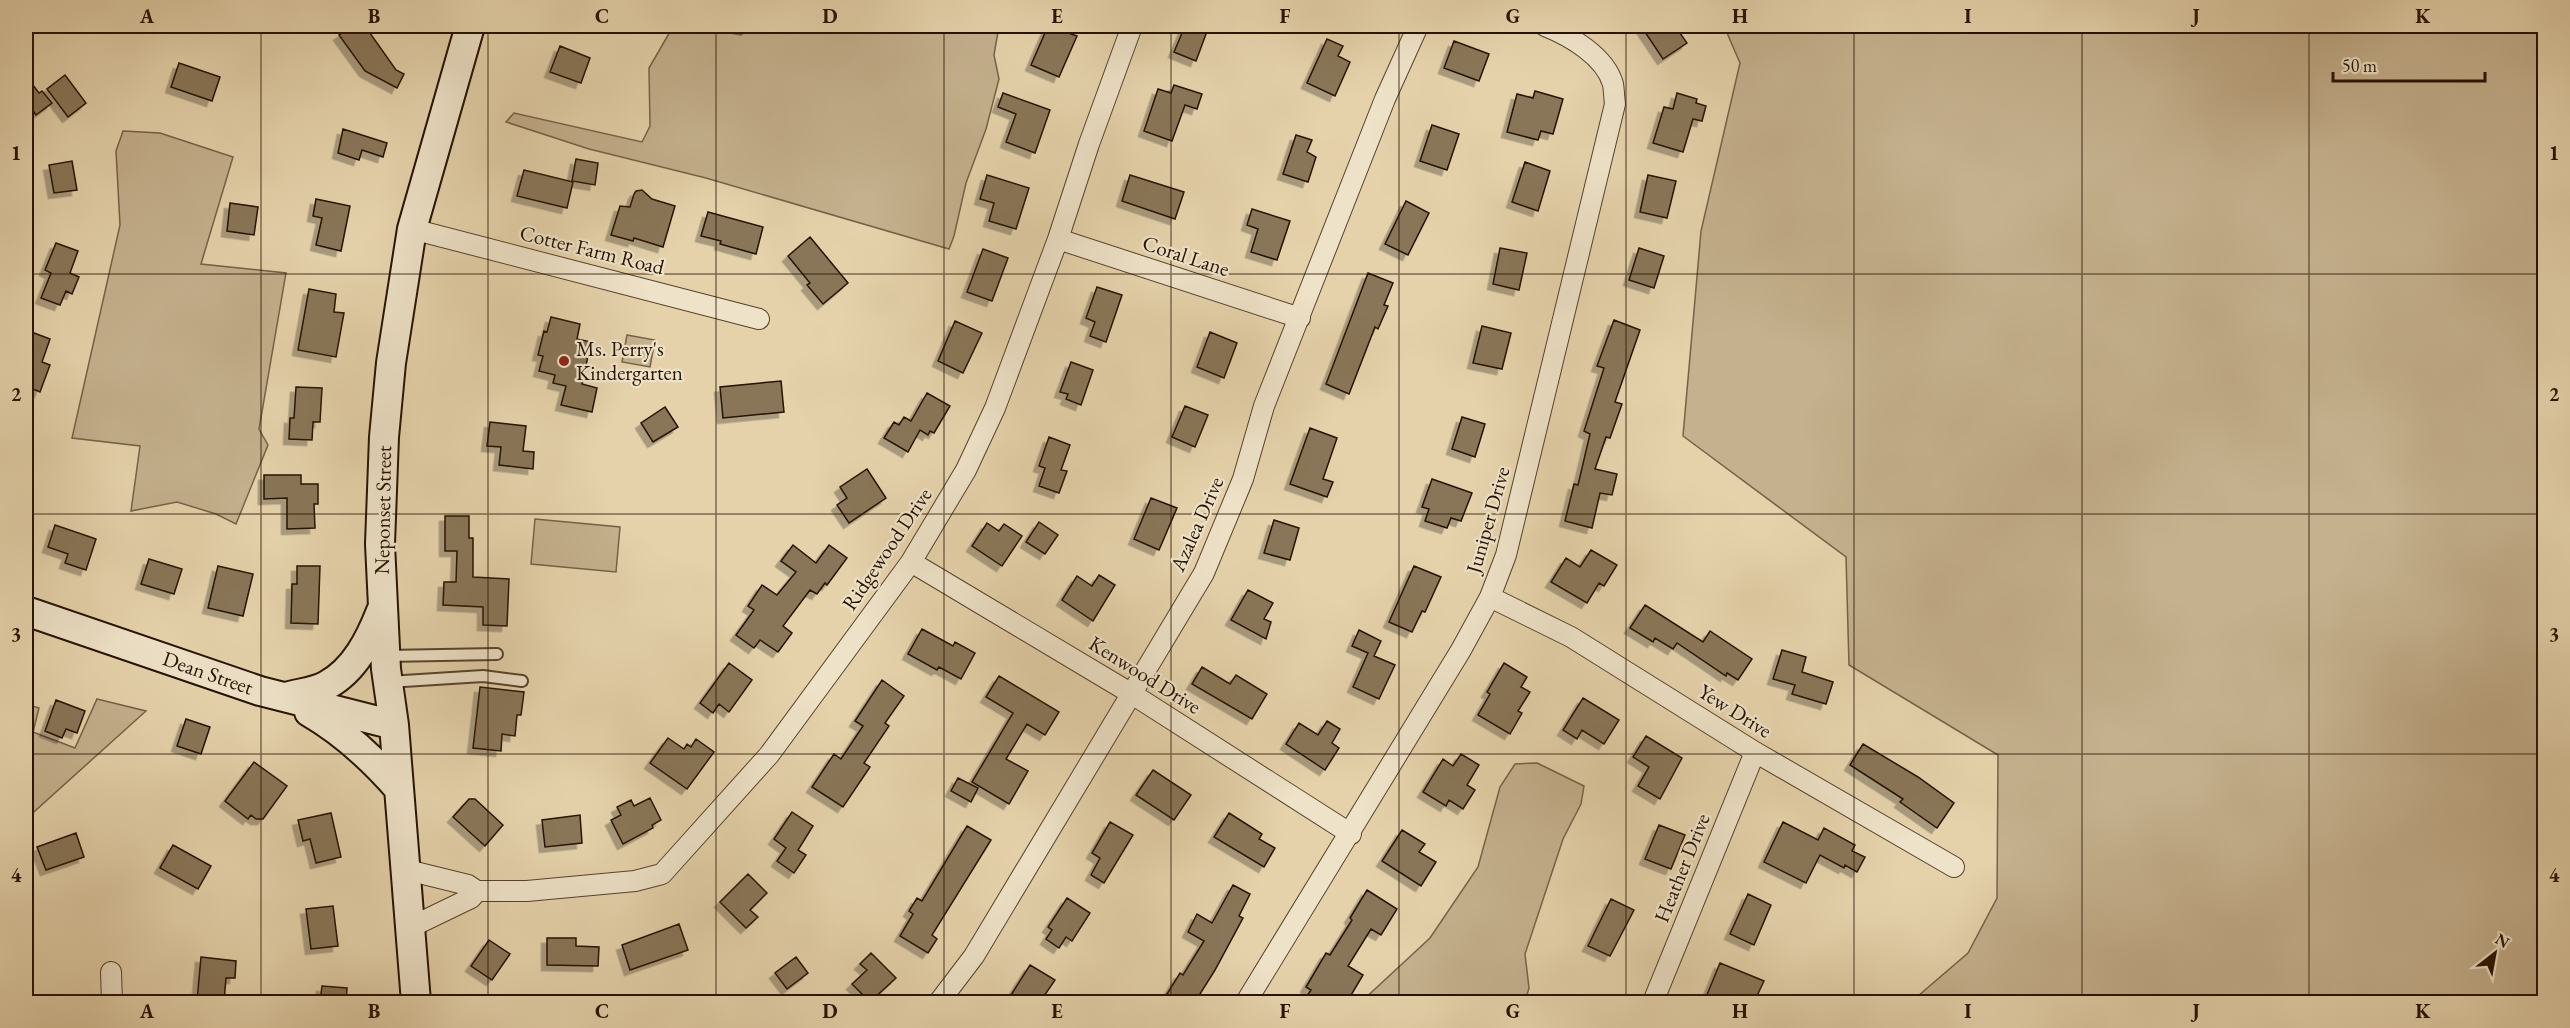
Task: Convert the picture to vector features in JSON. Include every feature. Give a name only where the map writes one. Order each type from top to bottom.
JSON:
[{"type":"main road","name":"Neponset Street","points":[[416,1002],[407,870],[383,606],[380,544],[384,437],[391,363],[412,229],[470,26]]},
{"type":"main road","points":[[284,697],[326,686],[347,670],[372,636],[383,606]]},
{"type":"main road","name":"Dean Street","points":[[26,611],[260,691],[394,725]]},
{"type":"main road","points":[[284,697],[330,724],[363,750],[399,789]]},
{"type":"street","name":"Ridgewood Drive","points":[[407,870],[468,885],[477,891],[527,891],[624,882],[662,874],[769,754],[911,562],[966,470],[995,408],[1058,239],[1089,144],[1132,26]]},
{"type":"street","name":"Azalea Drive","points":[[939,1002],[974,956],[1204,573],[1243,479],[1264,406],[1385,99],[1418,26]]},
{"type":"street","name":"Juniper Drive","points":[[1246,1002],[1351,834],[1461,650],[1490,597],[1506,555],[1615,104],[1612,83],[1601,64],[1581,44],[1545,26]]},
{"type":"street","name":"Cotter Farm Road","points":[[412,229],[759,319]]},
{"type":"street","name":"Coral Lane","points":[[1058,239],[1300,318]]},
{"type":"street","name":"Kenwood Drive","points":[[911,562],[1131,694],[1351,834]]},
{"type":"street","name":"Yew Drive","points":[[1490,597],[1571,637],[1755,752],[1954,867]]},
{"type":"street","name":"Heather Drive","points":[[1653,1002],[1755,752]]},
{"type":"street","points":[[411,927],[471,898],[477,891]]},
{"type":"street","points":[[111,972],[112,1002]]},
{"type":"lane","points":[[387,669],[496,654]]},
{"type":"lane","points":[[387,669],[522,681]]},
{"type":"shaded area","points":[[684,26],[741,35],[753,26],[999,26],[994,55],[999,79],[986,129],[966,183],[949,249],[706,178],[589,149],[506,122],[514,113],[642,142],[650,126],[649,68],[671,30]]},
{"type":"shaded area","points":[[1724,26],[2544,26],[2544,1002],[1911,1002],[1968,953],[1997,898],[1998,755],[1849,665],[1846,557],[1683,436],[1701,231],[1740,63]]},
{"type":"shaded area","points":[[123,131],[160,133],[233,157],[201,264],[286,273],[259,429],[268,445],[236,524],[216,514],[177,502],[131,511],[140,446],[72,438],[120,225],[116,151]]},
{"type":"shaded area","points":[[627,335],[655,340],[650,367],[622,362]]},
{"type":"shaded area","points":[[535,519],[620,527],[616,572],[531,564]]},
{"type":"shaded area","points":[[97,699],[146,711],[26,819],[26,704],[39,708],[33,732],[75,748]]},
{"type":"shaded area","points":[[1537,763],[1584,786],[1581,804],[1563,839],[1525,954],[1529,988],[1525,1002],[1361,1002],[1430,938],[1478,867],[1500,787],[1515,764]]},
{"type":"building","points":[[352,26],[365,26],[396,70],[404,74],[397,88],[365,71],[339,35]]},
{"type":"building","points":[[1048,26],[1077,36],[1059,77],[1031,65]]},
{"type":"building","points":[[1185,26],[1209,26],[1196,61],[1174,52]]},
{"type":"building","points":[[1641,26],[1675,26],[1687,43],[1663,59]]},
{"type":"building","points":[[1327,39],[1343,46],[1338,56],[1350,62],[1335,96],[1307,83]]},
{"type":"building","points":[[1454,41],[1489,54],[1479,81],[1444,68]]},
{"type":"building","points":[[560,46],[590,58],[581,83],[550,72]]},
{"type":"building","points":[[179,63],[220,77],[212,101],[171,87]]},
{"type":"building","points":[[65,75],[86,103],[68,117],[47,89]]},
{"type":"building","points":[[26,76],[39,93],[42,91],[52,103],[36,115],[34,112],[26,119]]},
{"type":"building","points":[[1174,85],[1202,94],[1197,109],[1185,105],[1172,141],[1144,131],[1158,89],[1171,93]]},
{"type":"building","points":[[1535,91],[1563,99],[1553,134],[1541,131],[1538,140],[1507,132],[1517,94],[1533,98]]},
{"type":"building","points":[[1003,93],[1050,110],[1035,153],[1006,142],[1016,114],[998,107]]},
{"type":"building","points":[[1677,93],[1697,99],[1696,103],[1706,106],[1702,121],[1693,119],[1683,152],[1653,143],[1664,107],[1673,109]]},
{"type":"building","points":[[1432,125],[1459,134],[1447,170],[1420,161]]},
{"type":"building","points":[[343,129],[387,143],[383,157],[362,150],[359,160],[338,153]]},
{"type":"building","points":[[1296,135],[1312,140],[1307,152],[1316,157],[1308,182],[1283,174]]},
{"type":"building","points":[[576,159],[598,163],[595,185],[572,181]]},
{"type":"building","points":[[72,161],[77,190],[54,193],[49,165]]},
{"type":"building","points":[[1525,162],[1550,171],[1538,211],[1512,202]]},
{"type":"building","points":[[524,170],[573,182],[567,208],[517,196]]},
{"type":"building","points":[[987,175],[1029,188],[1016,229],[989,221],[994,203],[980,199]]},
{"type":"building","points":[[1130,175],[1184,192],[1175,219],[1122,201]]},
{"type":"building","points":[[1648,175],[1676,181],[1667,218],[1640,212]]},
{"type":"building","points":[[642,190],[652,199],[675,206],[663,247],[634,238],[633,241],[611,235],[620,206],[630,207],[636,191]]},
{"type":"building","points":[[316,199],[350,206],[341,251],[316,245],[322,218],[313,216]]},
{"type":"building","points":[[1406,201],[1429,213],[1408,255],[1385,244]]},
{"type":"building","points":[[230,203],[258,207],[254,235],[227,231]]},
{"type":"building","points":[[1252,209],[1290,221],[1277,260],[1251,252],[1258,229],[1247,225]]},
{"type":"building","points":[[708,212],[763,227],[756,254],[701,236]]},
{"type":"building","points":[[810,237],[848,283],[823,304],[807,285],[810,283],[788,256]]},
{"type":"building","points":[[56,243],[78,251],[70,273],[79,277],[72,294],[66,291],[60,305],[41,298],[51,273],[45,270]]},
{"type":"building","points":[[1500,248],[1527,253],[1519,290],[1493,284]]},
{"type":"building","points":[[1639,248],[1664,256],[1654,288],[1629,280]]},
{"type":"building","points":[[983,249],[1008,258],[992,301],[967,292]]},
{"type":"building","points":[[1368,273],[1393,283],[1384,305],[1388,306],[1378,329],[1375,327],[1349,394],[1326,384]]},
{"type":"building","points":[[1097,287],[1122,295],[1106,342],[1090,336],[1095,322],[1086,318]]},
{"type":"building","points":[[309,289],[336,294],[334,312],[344,313],[336,357],[298,350]]},
{"type":"building","name":"Ms. Perry's Kindergarten","points":[[551,317],[580,324],[577,339],[591,342],[582,384],[597,388],[592,412],[561,405],[566,386],[553,383],[555,375],[539,371],[543,356],[538,355],[544,331],[547,332]]},
{"type":"building","points":[[1614,320],[1640,330],[1615,402],[1622,404],[1610,438],[1606,437],[1595,469],[1617,474],[1612,495],[1600,493],[1592,528],[1565,521],[1574,484],[1578,485],[1590,434],[1584,431],[1604,368],[1597,366]]},
{"type":"building","points":[[955,321],[982,333],[963,373],[938,361]]},
{"type":"building","points":[[1482,326],[1511,333],[1502,369],[1473,363]]},
{"type":"building","points":[[26,330],[50,339],[42,362],[50,365],[40,392],[26,386],[26,374],[30,362],[26,360]]},
{"type":"building","points":[[1210,332],[1237,343],[1224,378],[1197,367]]},
{"type":"building","points":[[1071,362],[1093,370],[1081,405],[1066,399],[1068,394],[1060,392]]},
{"type":"building","points":[[781,381],[784,412],[723,418],[720,387]]},
{"type":"building","points":[[296,387],[322,388],[320,422],[313,422],[312,440],[289,439],[290,418],[294,418]]},
{"type":"building","points":[[927,393],[950,406],[934,433],[930,431],[928,435],[920,430],[908,452],[884,438],[894,422],[899,425],[904,417],[911,421]]},
{"type":"building","points":[[1185,406],[1208,415],[1195,447],[1172,437]]},
{"type":"building","points":[[665,407],[678,427],[653,442],[641,423]]},
{"type":"building","points":[[1462,417],[1485,424],[1475,457],[1452,449]]},
{"type":"building","points":[[490,422],[526,426],[523,451],[534,452],[533,469],[499,465],[501,447],[487,446]]},
{"type":"building","points":[[1310,428],[1337,438],[1323,479],[1333,482],[1327,497],[1290,484]]},
{"type":"building","points":[[1049,437],[1070,445],[1061,470],[1067,471],[1059,493],[1039,486],[1045,468],[1039,466]]},
{"type":"building","points":[[867,469],[886,498],[849,523],[837,505],[847,498],[840,487]]},
{"type":"building","points":[[264,475],[301,475],[301,484],[318,484],[318,504],[314,504],[315,528],[287,529],[287,498],[264,499]]},
{"type":"building","points":[[1432,479],[1472,493],[1461,521],[1451,518],[1447,528],[1425,521],[1429,509],[1422,507]]},
{"type":"building","points":[[1151,498],[1177,508],[1159,550],[1134,539]]},
{"type":"building","points":[[445,516],[469,516],[469,538],[473,538],[473,577],[509,579],[507,626],[483,625],[483,607],[443,605],[444,582],[456,582],[457,551],[445,551]]},
{"type":"building","points":[[1274,520],[1299,528],[1290,560],[1264,553]]},
{"type":"building","points":[[1039,522],[1058,535],[1045,554],[1026,542]]},
{"type":"building","points":[[987,523],[999,531],[1004,524],[1022,536],[1002,566],[972,546]]},
{"type":"building","points":[[55,525],[96,539],[86,570],[65,563],[68,554],[48,547]]},
{"type":"building","points":[[793,545],[816,563],[829,545],[847,558],[827,585],[825,583],[817,594],[810,590],[783,626],[792,633],[778,652],[760,640],[754,648],[736,635],[754,610],[748,606],[762,585],[777,595],[796,572],[781,561]]},
{"type":"building","points":[[1591,550],[1617,565],[1604,586],[1599,583],[1587,603],[1551,582],[1566,558],[1580,567]]},
{"type":"building","points":[[149,559],[182,569],[174,594],[141,584]]},
{"type":"building","points":[[218,566],[253,574],[243,616],[208,608]]},
{"type":"building","points":[[297,566],[320,566],[318,624],[291,623],[292,584],[297,584]]},
{"type":"building","points":[[1414,566],[1441,577],[1425,612],[1422,611],[1412,632],[1389,622]]},
{"type":"building","points":[[1099,575],[1115,585],[1093,621],[1062,600],[1077,576],[1092,586]]},
{"type":"building","points":[[1248,590],[1273,603],[1264,619],[1271,622],[1266,639],[1231,620]]},
{"type":"building","points":[[1645,605],[1703,642],[1710,631],[1752,659],[1738,680],[1727,673],[1726,676],[1677,643],[1673,649],[1655,638],[1653,642],[1630,628]]},
{"type":"building","points":[[922,629],[953,646],[955,642],[975,653],[961,679],[939,667],[937,670],[908,654]]},
{"type":"building","points":[[1359,630],[1381,641],[1374,656],[1395,665],[1379,699],[1353,687],[1368,653],[1352,646]]},
{"type":"building","points":[[1782,650],[1806,657],[1802,672],[1833,682],[1826,704],[1792,694],[1795,685],[1773,679]]},
{"type":"building","points":[[729,663],[752,680],[729,712],[719,704],[713,713],[700,703]]},
{"type":"building","points":[[1504,663],[1527,677],[1521,687],[1530,692],[1518,711],[1522,713],[1510,734],[1478,715],[1490,694],[1487,692]]},
{"type":"building","points":[[1202,667],[1230,684],[1236,675],[1267,694],[1252,719],[1192,684]]},
{"type":"building","points":[[999,676],[1059,712],[1045,735],[1027,724],[1006,759],[1028,771],[1009,804],[972,782],[1013,713],[986,697]]},
{"type":"building","points":[[882,680],[904,696],[885,723],[889,726],[864,763],[870,767],[843,807],[812,787],[834,754],[841,759],[863,726],[855,721]]},
{"type":"building","points":[[480,687],[524,692],[521,715],[517,715],[515,736],[502,734],[501,751],[473,748]]},
{"type":"building","points":[[1583,698],[1619,720],[1604,744],[1582,730],[1577,739],[1563,730]]},
{"type":"building","points":[[56,700],[85,711],[77,733],[66,729],[62,738],[45,731]]},
{"type":"building","points":[[186,719],[210,727],[201,754],[177,746]]},
{"type":"building","points":[[1327,721],[1340,729],[1332,743],[1339,748],[1325,770],[1286,744],[1299,723],[1318,735]]},
{"type":"building","points":[[1646,736],[1682,758],[1660,799],[1638,786],[1649,767],[1633,757]]},
{"type":"building","points":[[668,738],[684,749],[687,744],[691,747],[696,739],[714,752],[687,789],[650,763]]},
{"type":"building","points":[[1863,744],[1918,777],[1954,803],[1937,828],[1900,802],[1903,799],[1850,765]]},
{"type":"building","points":[[1461,754],[1479,765],[1467,785],[1475,790],[1463,809],[1449,800],[1446,806],[1423,792],[1443,759],[1453,766]]},
{"type":"building","points":[[254,762],[287,786],[263,819],[256,819],[251,815],[248,819],[225,801]]},
{"type":"building","points":[[1153,770],[1191,795],[1174,820],[1136,795]]},
{"type":"building","points":[[958,778],[978,788],[971,802],[951,791]]},
{"type":"building","points":[[650,798],[661,820],[652,825],[653,828],[623,844],[611,820],[621,815],[617,807],[631,800],[634,806]]},
{"type":"building","points":[[469,799],[475,799],[503,825],[485,846],[453,817]]},
{"type":"building","points":[[792,812],[813,826],[798,850],[806,855],[794,873],[777,861],[786,848],[774,839]]},
{"type":"building","points":[[331,813],[341,857],[316,863],[310,839],[303,841],[298,820]]},
{"type":"building","points":[[1229,813],[1262,834],[1259,839],[1275,848],[1264,867],[1214,837]]},
{"type":"building","points":[[580,815],[582,843],[545,847],[542,820]]},
{"type":"building","points":[[1110,822],[1133,835],[1104,883],[1091,875],[1100,858],[1092,853]]},
{"type":"building","points":[[1783,822],[1818,840],[1824,828],[1855,845],[1852,851],[1865,857],[1857,872],[1820,855],[1806,883],[1764,862]]},
{"type":"building","points":[[1659,825],[1685,835],[1671,869],[1645,859]]},
{"type":"building","points":[[967,826],[991,840],[932,935],[937,939],[928,953],[900,936],[913,914],[909,911],[917,898],[922,901]]},
{"type":"building","points":[[1402,830],[1425,844],[1419,852],[1436,862],[1421,886],[1382,861]]},
{"type":"building","points":[[76,833],[84,857],[46,870],[37,847]]},
{"type":"building","points":[[173,845],[211,866],[198,889],[160,868]]},
{"type":"building","points":[[748,874],[767,893],[750,910],[758,917],[746,928],[720,902]]},
{"type":"building","points":[[1233,885],[1250,894],[1239,916],[1243,918],[1215,970],[1195,1002],[1162,1002],[1180,973],[1183,975],[1204,941],[1188,932],[1197,914],[1212,923]]},
{"type":"building","points":[[1367,890],[1397,909],[1381,935],[1371,929],[1348,966],[1363,975],[1347,1002],[1303,1002],[1311,990],[1306,987],[1326,953],[1330,955],[1352,920],[1350,918]]},
{"type":"building","points":[[1748,894],[1771,905],[1754,945],[1730,934]]},
{"type":"building","points":[[1067,898],[1090,913],[1072,941],[1066,937],[1059,948],[1046,939],[1052,930],[1048,927]]},
{"type":"building","points":[[1611,899],[1634,910],[1610,956],[1588,946]]},
{"type":"building","points":[[333,906],[338,946],[311,949],[306,909]]},
{"type":"building","points":[[679,924],[688,950],[630,970],[622,945]]},
{"type":"building","points":[[547,938],[576,938],[576,946],[599,947],[598,966],[547,965]]},
{"type":"building","points":[[489,940],[510,954],[492,980],[471,966]]},
{"type":"building","points":[[871,953],[896,978],[870,1002],[852,984],[867,970],[860,964]]},
{"type":"building","points":[[201,957],[236,961],[235,978],[226,978],[224,1002],[197,1001]]},
{"type":"building","points":[[796,957],[808,973],[787,989],[775,973]]},
{"type":"building","points":[[1720,963],[1764,981],[1754,1002],[1704,1002]]},
{"type":"building","points":[[1030,965],[1055,980],[1040,1002],[1023,1002],[1011,995]]},
{"type":"building","points":[[322,986],[347,988],[346,1002],[320,1002]]},
{"type":"place","name":"Ms. Perry's Kindergarten","points":[[564,361]]}]
